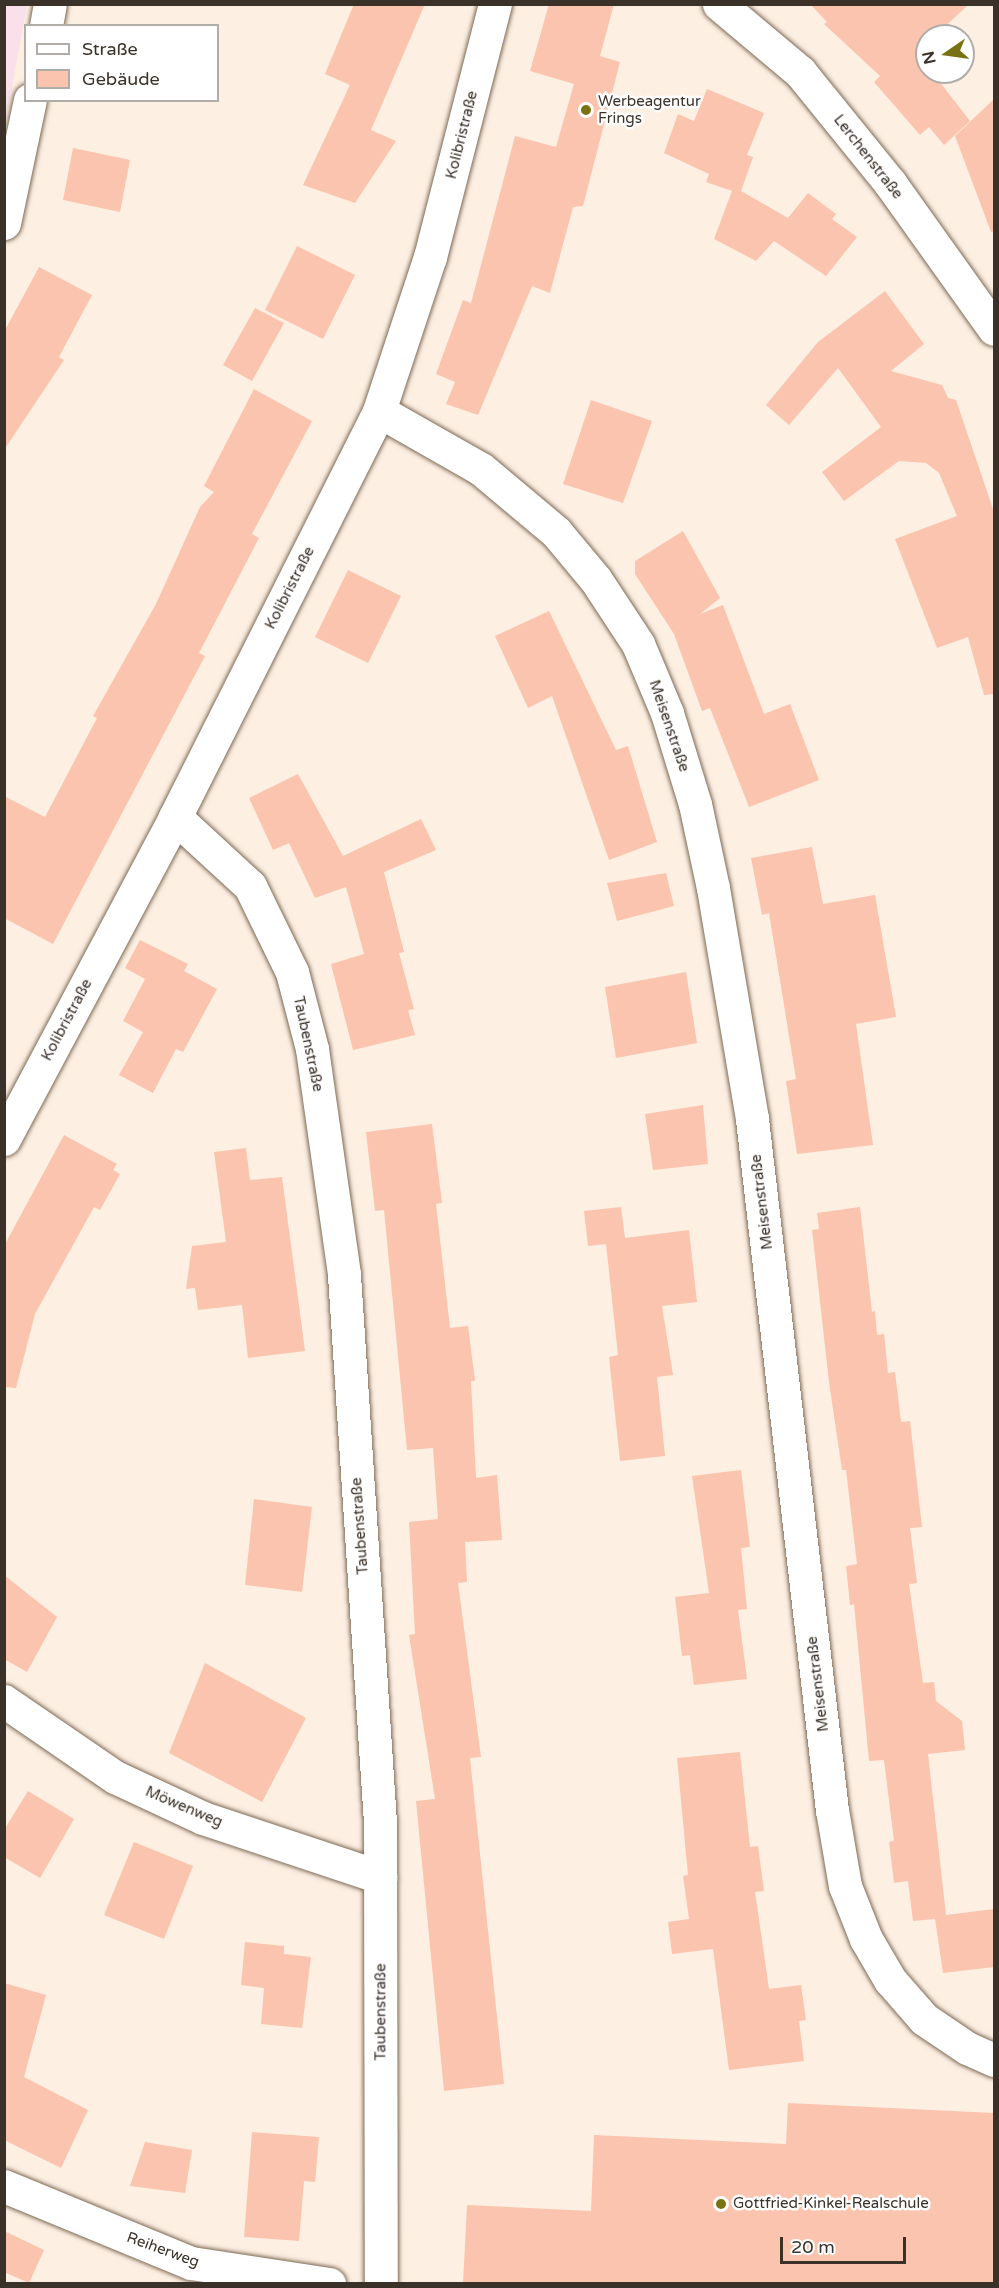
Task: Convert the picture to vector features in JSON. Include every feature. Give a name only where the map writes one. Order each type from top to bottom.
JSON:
[{"type":"street","points":[[46,24],[50,4]]},
{"type":"street","name":"Kolibristraße","points":[[4,1139],[175,817],[379,411],[430,257],[495,4]]},
{"type":"street","name":"Lerchenstraße","points":[[719,4],[800,72],[890,183],[994,329]]},
{"type":"street","points":[[4,223],[30,102]]},
{"type":"street","name":"Meisenstraße","points":[[379,411],[481,469],[556,532],[596,580],[638,644],[667,713],[695,804],[742,1053],[832,1810],[845,1886],[866,1939],[897,1988],[924,2019],[967,2048],[994,2060]]},
{"type":"street","name":"Taubenstraße","points":[[175,817],[250,886],[292,972],[312,1049],[344,1275],[380,1877],[381,2283]]},
{"type":"street","name":"Möwenweg","points":[[4,1701],[115,1777],[203,1818],[380,1877]]},
{"type":"street","name":"Reiherweg","points":[[4,2186],[191,2263],[329,2283]]},
{"type":"shaded area","points":[[4,5],[27,5],[5,125]]},
{"type":"building","points":[[354,4],[425,4],[371,130],[396,141],[355,203],[303,185],[350,85],[325,74]]},
{"type":"building","points":[[549,4],[614,4],[600,56],[620,62],[583,206],[573,207],[550,293],[532,286],[478,415],[446,404],[455,382],[436,374],[463,300],[471,303],[515,136],[556,147],[574,84],[530,71]]},
{"type":"building","points":[[810,4],[969,4],[948,24],[915,24],[915,84],[941,84],[970,121],[944,145],[929,127],[920,135],[874,82],[880,76],[824,24],[827,22]]},
{"type":"building","points":[[707,89],[764,113],[747,155],[753,157],[741,191],[788,218],[808,193],[836,214],[832,219],[857,237],[826,276],[774,241],[756,261],[714,239],[732,191],[706,182],[709,174],[664,153],[678,114],[694,121]]},
{"type":"building","points":[[994,99],[994,231],[991,232],[955,136]]},
{"type":"building","points":[[73,148],[130,160],[120,212],[63,200]]},
{"type":"building","points":[[297,246],[355,275],[323,339],[265,310]]},
{"type":"building","points":[[39,267],[92,295],[59,357],[64,360],[4,450],[4,332]]},
{"type":"building","points":[[885,291],[924,344],[891,371],[942,385],[948,398],[956,400],[994,512],[994,694],[984,695],[968,637],[937,648],[895,539],[957,516],[939,473],[926,463],[899,461],[844,501],[822,472],[881,427],[838,368],[789,425],[766,405],[818,342]]},
{"type":"building","points":[[255,308],[284,323],[252,381],[223,365]]},
{"type":"building","points":[[254,389],[312,421],[252,534],[259,538],[199,653],[205,656],[53,944],[4,918],[4,796],[45,817],[97,718],[93,716],[156,604],[200,507],[214,492],[204,486]]},
{"type":"building","points":[[591,400],[652,421],[623,503],[563,484]]},
{"type":"building","points":[[683,531],[720,598],[700,614],[723,605],[764,714],[790,704],[819,780],[749,807],[710,708],[702,711],[674,634],[635,574],[635,561]]},
{"type":"building","points":[[348,570],[401,596],[368,663],[315,637]]},
{"type":"building","points":[[549,611],[616,750],[628,746],[657,842],[609,860],[552,696],[528,708],[495,636]]},
{"type":"building","points":[[298,774],[343,856],[421,819],[436,850],[384,872],[404,952],[399,953],[414,1009],[408,1010],[415,1035],[353,1050],[331,964],[364,954],[346,887],[315,898],[289,843],[273,850],[249,798]]},
{"type":"building","points":[[812,847],[823,904],[875,895],[896,1017],[856,1024],[873,1145],[797,1154],[786,1081],[796,1079],[769,913],[762,915],[751,858]]},
{"type":"building","points":[[666,873],[674,906],[617,921],[607,883]]},
{"type":"building","points":[[140,940],[188,964],[184,971],[217,989],[183,1052],[176,1049],[153,1093],[119,1075],[143,1032],[123,1021],[145,979],[125,968]]},
{"type":"building","points":[[686,972],[697,1043],[616,1058],[605,987]]},
{"type":"building","points":[[703,1105],[708,1164],[653,1170],[645,1114]]},
{"type":"building","points":[[432,1124],[442,1203],[436,1204],[450,1328],[468,1326],[475,1381],[471,1381],[476,1478],[497,1475],[502,1540],[465,1542],[467,1582],[458,1583],[481,1757],[470,1758],[504,2084],[444,2091],[416,1801],[435,1799],[409,1635],[415,1634],[409,1522],[438,1519],[433,1448],[407,1450],[384,1210],[375,1211],[366,1132]]},
{"type":"building","points":[[64,1135],[117,1164],[113,1170],[120,1174],[100,1210],[94,1207],[35,1314],[16,1388],[4,1387],[4,1246]]},
{"type":"building","points":[[246,1148],[250,1180],[282,1177],[305,1351],[248,1358],[242,1305],[198,1310],[195,1288],[186,1289],[192,1246],[226,1242],[214,1152]]},
{"type":"building","points":[[621,1207],[625,1238],[689,1230],[697,1302],[662,1306],[673,1375],[657,1377],[665,1456],[620,1461],[609,1357],[618,1355],[606,1244],[588,1246],[584,1211]]},
{"type":"building","points":[[860,1207],[872,1312],[875,1311],[877,1335],[884,1334],[888,1373],[895,1372],[901,1422],[910,1421],[922,1527],[910,1528],[917,1583],[909,1584],[923,1683],[934,1682],[936,1701],[962,1721],[965,1750],[928,1754],[946,1915],[994,1909],[994,1967],[943,1973],[935,1919],[913,1921],[908,1881],[894,1883],[889,1842],[894,1841],[884,1760],[869,1761],[854,1604],[850,1605],[846,1566],[857,1564],[846,1470],[842,1470],[829,1382],[812,1230],[819,1229],[817,1213]]},
{"type":"building","points":[[741,1470],[750,1547],[741,1548],[747,1609],[738,1610],[747,1679],[694,1685],[690,1655],[682,1656],[675,1597],[709,1593],[692,1476]]},
{"type":"building","points":[[254,1499],[312,1507],[302,1592],[245,1585]]},
{"type":"building","points":[[4,1575],[57,1617],[27,1672],[4,1659]]},
{"type":"building","points":[[205,1663],[306,1718],[262,1802],[169,1753]]},
{"type":"building","points":[[740,1752],[750,1847],[758,1846],[764,1891],[755,1892],[769,1989],[801,1985],[806,2020],[799,2021],[804,2061],[729,2070],[713,1949],[672,1954],[668,1922],[689,1919],[683,1876],[688,1875],[677,1758]]},
{"type":"building","points":[[28,1791],[74,1819],[40,1878],[4,1857],[4,1830]]},
{"type":"building","points":[[134,1842],[193,1866],[164,1939],[104,1915]]},
{"type":"building","points":[[245,1942],[284,1946],[284,1954],[311,1957],[302,2028],[261,2024],[264,1988],[241,1985]]},
{"type":"building","points":[[4,1983],[46,1995],[24,2077],[88,2110],[61,2168],[4,2140]]},
{"type":"building","name":"Gottfried-Kinkel-Realschule","points":[[788,2103],[994,2113],[994,2283],[463,2283],[467,2205],[591,2211],[594,2135],[786,2144]]},
{"type":"building","points":[[252,2132],[319,2137],[315,2182],[304,2181],[299,2241],[244,2237]]},
{"type":"building","points":[[145,2142],[192,2150],[185,2193],[130,2186]]},
{"type":"building","points":[[4,2231],[44,2250],[29,2283],[4,2272]]},
{"type":"place","name":"Werbeagentur Frings","points":[[586,110]]},
{"type":"place","name":"Gottfried-Kinkel-Realschule","points":[[721,2204]]}]
